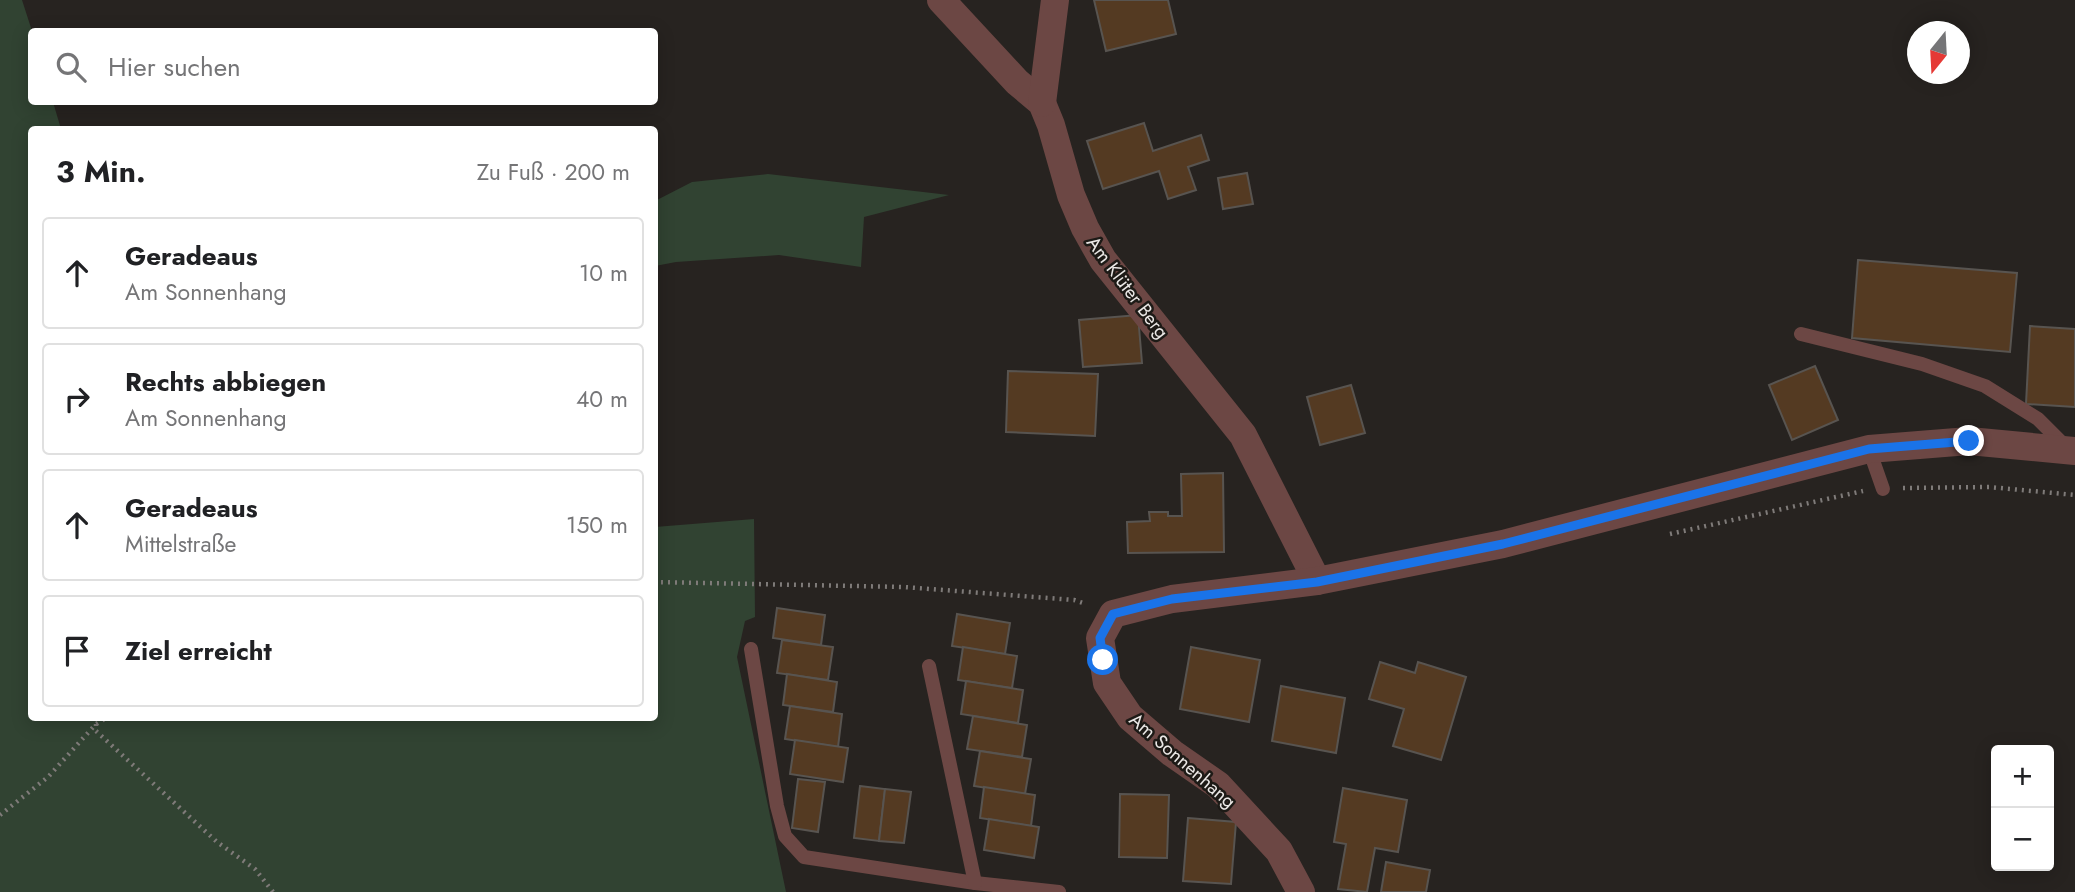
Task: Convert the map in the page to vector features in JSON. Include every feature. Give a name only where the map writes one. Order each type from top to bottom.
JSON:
[{"type":"street","name":"Am Klüter Berg","points":[[941,0],[1017,82],[1042,103],[1071,195],[1103,260],[1243,435],[1317,582]]},
{"type":"street","points":[[1042,103],[1055,0]]},
{"type":"street","points":[[1113,614],[1172,599],[1317,582],[1503,544],[1869,449],[1969,441],[2071,450]]},
{"type":"street","name":"Am Sonnenhang","points":[[1113,614],[1100,638],[1107,683],[1114,695],[1130,718],[1172,753],[1218,785],[1279,851],[1301,892]]},
{"type":"lane","points":[[1801,334],[1922,364],[1985,386],[2038,419],[2071,450]]},
{"type":"lane","points":[[1869,449],[1883,489]]},
{"type":"lane","points":[[751,649],[777,806],[785,836],[804,857],[975,883],[1059,892]]},
{"type":"lane","points":[[929,666],[975,883]]},
{"type":"path","points":[[1660,537],[1858,492],[1883,489],[1989,487],[2075,495]]},
{"type":"path","points":[[658,582],[904,587],[1074,600],[1113,614]]},
{"type":"path","points":[[0,816],[48,777],[101,721]]},
{"type":"path","points":[[96,724],[96,731],[217,842],[255,869],[273,892]]},
{"type":"green space","points":[[0,0],[22,0],[31,28],[28,28],[28,105],[54,105],[60,126],[28,126],[28,721],[658,721],[658,527],[754,519],[755,617],[745,621],[737,657],[786,892],[0,892]]},
{"type":"green space","points":[[768,174],[949,195],[864,217],[861,267],[779,255],[658,265],[658,199],[692,182]]},
{"type":"building","points":[[1094,0],[1168,0],[1176,34],[1106,51]]},
{"type":"building","points":[[1144,123],[1153,151],[1201,135],[1209,160],[1188,167],[1196,190],[1168,199],[1159,171],[1103,189],[1087,141]]},
{"type":"building","points":[[1247,173],[1253,204],[1223,209],[1218,178]]},
{"type":"building","points":[[1858,260],[2017,273],[2010,352],[1852,338]]},
{"type":"building","points":[[1138,315],[1142,363],[1083,367],[1079,320]]},
{"type":"building","points":[[2030,326],[2075,329],[2075,407],[2026,404]]},
{"type":"building","points":[[1815,366],[1838,420],[1792,440],[1769,385]]},
{"type":"building","points":[[1008,371],[1098,374],[1095,436],[1006,432]]},
{"type":"building","points":[[1351,385],[1365,433],[1320,445],[1307,397]]},
{"type":"building","points":[[1223,473],[1224,552],[1128,553],[1127,522],[1150,521],[1149,512],[1168,512],[1168,516],[1182,516],[1181,474]]},
{"type":"building","points":[[777,608],[825,615],[821,645],[773,638]]},
{"type":"building","points":[[957,614],[1010,623],[1005,654],[952,646]]},
{"type":"building","points":[[782,640],[833,647],[828,680],[777,673]]},
{"type":"building","points":[[963,647],[1017,656],[1012,688],[958,680]]},
{"type":"building","points":[[1191,647],[1260,660],[1249,722],[1180,709]]},
{"type":"building","points":[[1380,662],[1415,673],[1418,662],[1466,677],[1441,760],[1393,746],[1404,709],[1369,699]]},
{"type":"building","points":[[787,674],[837,682],[833,712],[783,705]]},
{"type":"building","points":[[966,681],[1023,690],[1018,723],[961,714]]},
{"type":"building","points":[[1281,686],[1345,698],[1336,753],[1272,741]]},
{"type":"building","points":[[790,706],[842,714],[838,747],[785,739]]},
{"type":"building","points":[[973,716],[1027,725],[1022,757],[967,749]]},
{"type":"building","points":[[795,740],[848,748],[843,782],[790,774]]},
{"type":"building","points":[[980,751],[1031,759],[1025,794],[974,786]]},
{"type":"building","points":[[798,779],[825,782],[818,832],[792,828]]},
{"type":"building","points":[[860,786],[885,789],[879,841],[854,838]]},
{"type":"building","points":[[984,787],[1035,795],[1031,826],[980,818]]},
{"type":"building","points":[[1343,788],[1407,800],[1398,852],[1375,848],[1367,892],[1338,889],[1346,844],[1334,842]]},
{"type":"building","points":[[885,789],[911,792],[904,843],[879,841]]},
{"type":"building","points":[[1120,794],[1169,795],[1167,858],[1119,857]]},
{"type":"building","points":[[1188,818],[1236,822],[1231,884],[1183,881]]},
{"type":"building","points":[[989,819],[1039,827],[1034,858],[984,850]]},
{"type":"building","points":[[1386,862],[1430,870],[1426,892],[1381,892]]},
{"type":"route","points":[[1103,660],[1100,638],[1113,614],[1172,599],[1317,582],[1503,544],[1869,449],[1969,441]]}]
